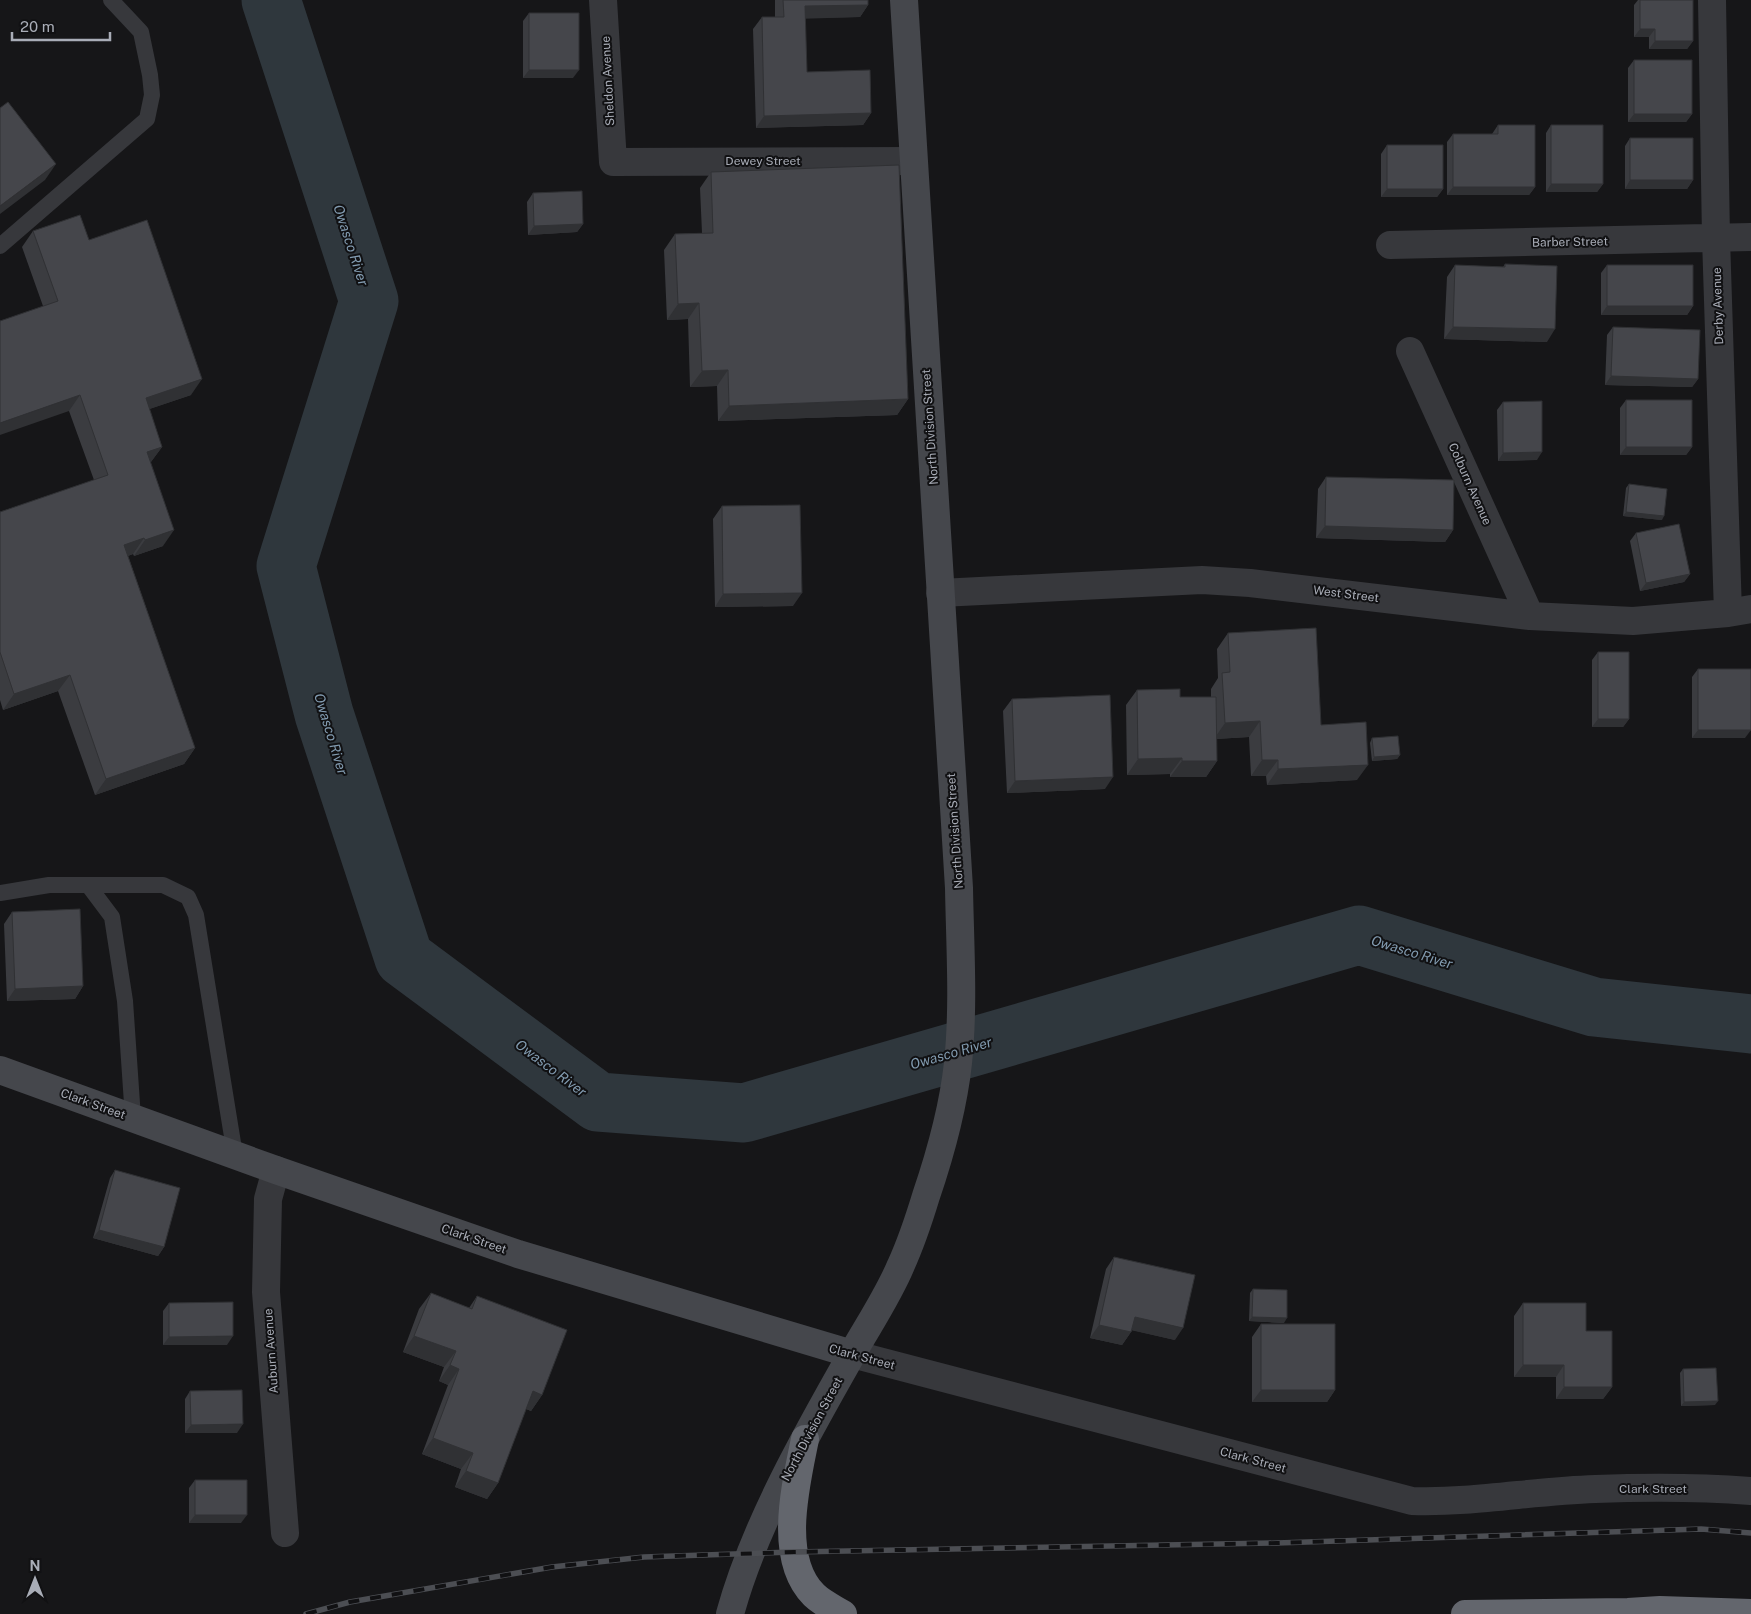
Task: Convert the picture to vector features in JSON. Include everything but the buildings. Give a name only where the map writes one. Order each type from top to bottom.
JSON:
[{"type":"highway","points":[[805,1439],[795,1494],[794,1552],[796,1563],[799,1574],[814,1595],[843,1614]]},
{"type":"highway","points":[[1465,1614],[1660,1610],[1751,1613]]},
{"type":"street","name":"Sheldon Avenue","points":[[603,0],[613,162]]},
{"type":"street","name":"North Division Street","points":[[730,1614],[751,1553],[773,1502],[805,1439],[887,1295],[902,1264],[942,1144],[953,1102],[961,1012],[959,888],[904,0]]},
{"type":"street","name":"Derby Avenue","points":[[1712,0],[1716,238],[1740,611]]},
{"type":"street","name":"Dewey Street","points":[[613,162],[913,161]]},
{"type":"street","name":"Barber Street","points":[[1390,245],[1751,237]]},
{"type":"street","name":"Colburn Avenue","points":[[1410,351],[1530,616]]},
{"type":"street","name":"West Street","points":[[940,593],[1202,580],[1250,583],[1530,616],[1633,621],[1740,611]]},
{"type":"street","name":"Clark Street","points":[[0,1070],[276,1170],[518,1254],[852,1354],[1412,1501],[1479,1500],[1594,1489],[1660,1488],[1751,1491]]},
{"type":"street","name":"Auburn Avenue","points":[[276,1170],[268,1199],[266,1292],[284,1533]]},
{"type":"lane","points":[[0,246],[147,118],[152,95],[141,32],[111,0]]},
{"type":"lane","points":[[0,893],[49,885],[163,885],[188,897],[196,915],[235,1155]]},
{"type":"lane","points":[[88,885],[112,916],[125,1001],[133,1118]]},
{"type":"waterway","name":"Owasco River","points":[[271,0],[369,301],[286,566],[324,714],[404,958],[598,1102],[744,1113],[1359,935],[1594,1007],[1751,1024]]},
{"type":"railway","points":[[306,1614],[350,1602],[552,1567],[644,1557],[794,1552],[1277,1543],[1701,1529],[1751,1533]]}]
